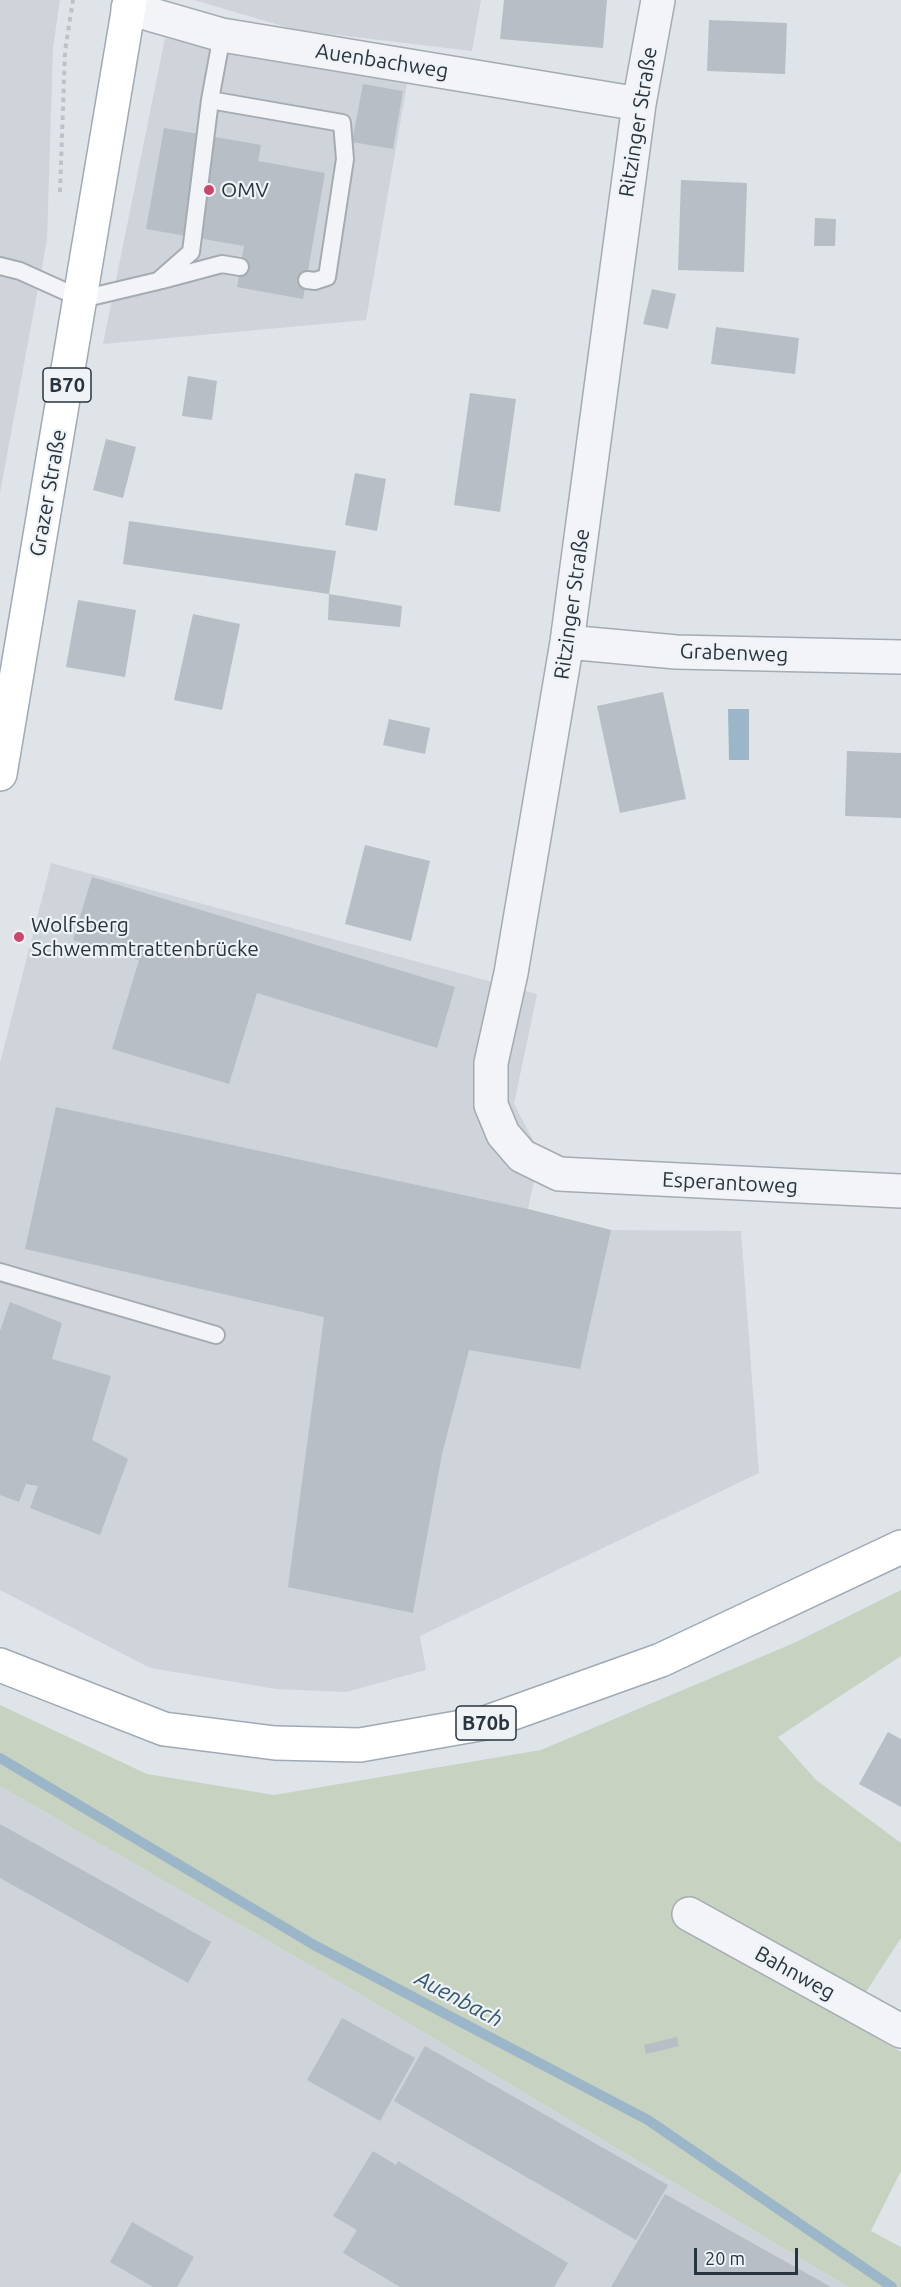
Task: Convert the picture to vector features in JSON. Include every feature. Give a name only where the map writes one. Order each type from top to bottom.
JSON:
[{"type":"main road","name":"Grazer Straße","points":[[0,774],[82,299],[129,4]]},
{"type":"main road","name":"B70b","points":[[0,1665],[164,1729],[275,1743],[360,1745],[485,1723],[661,1660],[901,1547]]},
{"type":"main road","name":"B70b","points":[[0,1651],[47,1683]]},
{"type":"street","name":"Ritzinger Straße","points":[[559,1174],[522,1156],[503,1134],[491,1105],[491,1063],[511,973],[567,642],[639,104],[658,0]]},
{"type":"street","name":"Auenbachweg","points":[[129,4],[222,35],[639,104]]},
{"type":"street","name":"Grabenweg","points":[[567,642],[676,652],[901,657]]},
{"type":"street","name":"Esperantoweg","points":[[559,1174],[901,1191]]},
{"type":"street","name":"Bahnweg","points":[[689,1914],[901,2031]]},
{"type":"lane","points":[[158,281],[191,252],[210,100],[222,35]]},
{"type":"lane","points":[[210,100],[342,123],[345,159],[327,277],[315,281],[307,280]]},
{"type":"lane","points":[[0,266],[20,271],[82,299],[222,264],[240,267]]},
{"type":"lane","points":[[0,1272],[216,1335]]},
{"type":"shaded area","points":[[0,0],[60,0],[53,48],[47,240],[0,493]]},
{"type":"shaded area","points":[[194,0],[481,0],[472,51],[296,30]]},
{"type":"shaded area","points":[[165,38],[407,84],[366,320],[103,344]]},
{"type":"shaded area","points":[[51,863],[537,994],[514,1104],[540,1153],[528,1209],[611,1230],[741,1231],[759,1473],[420,1636],[426,1670],[346,1692],[276,1689],[150,1668],[0,1590],[0,1063]]},
{"type":"shaded area","points":[[0,1786],[353,1990],[848,2287],[0,2287]]},
{"type":"green space","points":[[901,1590],[901,1656],[778,1737],[816,1780],[901,1843],[901,1938],[847,2021],[901,2052],[901,2171],[871,2231],[901,2247],[901,2287],[848,2287],[353,1990],[0,1786],[0,1705],[147,1774],[274,1795],[541,1750],[794,1643]]},
{"type":"water","points":[[728,709],[749,709],[749,760],[729,760]]},
{"type":"building","points":[[504,0],[607,0],[603,48],[500,39]]},
{"type":"building","points":[[709,20],[787,23],[785,74],[707,71]]},
{"type":"building","points":[[363,84],[403,91],[393,149],[352,142]]},
{"type":"building","points":[[164,128],[261,145],[258,161],[325,173],[303,299],[237,287],[244,246],[146,229]]},
{"type":"building","points":[[681,180],[747,183],[744,272],[678,270]]},
{"type":"building","points":[[815,218],[836,219],[835,246],[814,246]]},
{"type":"building","points":[[652,289],[676,294],[668,329],[643,324]]},
{"type":"building","points":[[716,327],[799,338],[795,374],[711,364]]},
{"type":"building","points":[[188,376],[217,381],[212,420],[182,416]]},
{"type":"building","points":[[470,393],[516,399],[500,512],[454,505]]},
{"type":"building","points":[[106,439],[136,447],[123,498],[93,490]]},
{"type":"building","points":[[355,473],[386,479],[377,531],[345,525]]},
{"type":"building","points":[[129,521],[336,551],[329,594],[123,564]]},
{"type":"building","points":[[329,594],[402,606],[400,627],[328,620]]},
{"type":"building","points":[[78,600],[136,610],[125,677],[66,667]]},
{"type":"building","points":[[193,614],[240,624],[222,710],[174,700]]},
{"type":"building","points":[[663,692],[686,799],[620,813],[597,706]]},
{"type":"building","points":[[389,719],[430,728],[425,754],[383,745]]},
{"type":"building","points":[[847,751],[901,753],[901,818],[845,816]]},
{"type":"building","points":[[365,845],[430,861],[411,941],[345,924]]},
{"type":"building","points":[[92,877],[455,987],[437,1048],[257,993],[229,1084],[112,1049],[139,960],[73,940]]},
{"type":"building","points":[[56,1107],[528,1209],[611,1230],[580,1369],[469,1350],[442,1454],[413,1613],[288,1587],[324,1317],[25,1249]]},
{"type":"building","points":[[10,1302],[62,1323],[52,1359],[111,1376],[92,1440],[128,1459],[100,1535],[30,1508],[38,1486],[26,1484],[19,1502],[0,1495],[0,1331]]},
{"type":"building","points":[[888,1732],[901,1739],[901,1807],[859,1784]]},
{"type":"building","points":[[0,1824],[211,1942],[188,1983],[0,1878]]},
{"type":"building","points":[[342,2018],[415,2058],[380,2121],[307,2080]]},
{"type":"building","points":[[677,2037],[679,2046],[646,2054],[644,2045]]},
{"type":"building","points":[[425,2046],[668,2185],[636,2240],[394,2101]]},
{"type":"building","points":[[373,2151],[396,2165],[398,2161],[568,2263],[554,2287],[400,2287],[343,2253],[357,2230],[333,2216]]},
{"type":"building","points":[[665,2194],[831,2287],[611,2287]]},
{"type":"building","points":[[132,2222],[194,2257],[177,2287],[153,2287],[110,2262]]},
{"type":"waterway","name":"Auenbach","points":[[0,1758],[314,1945],[648,2120],[892,2287]]},
{"type":"place","name":"OMV","points":[[209,190]]},
{"type":"place","name":"Wolfsberg Schwemmtrattenbrücke","points":[[19,937]]}]
